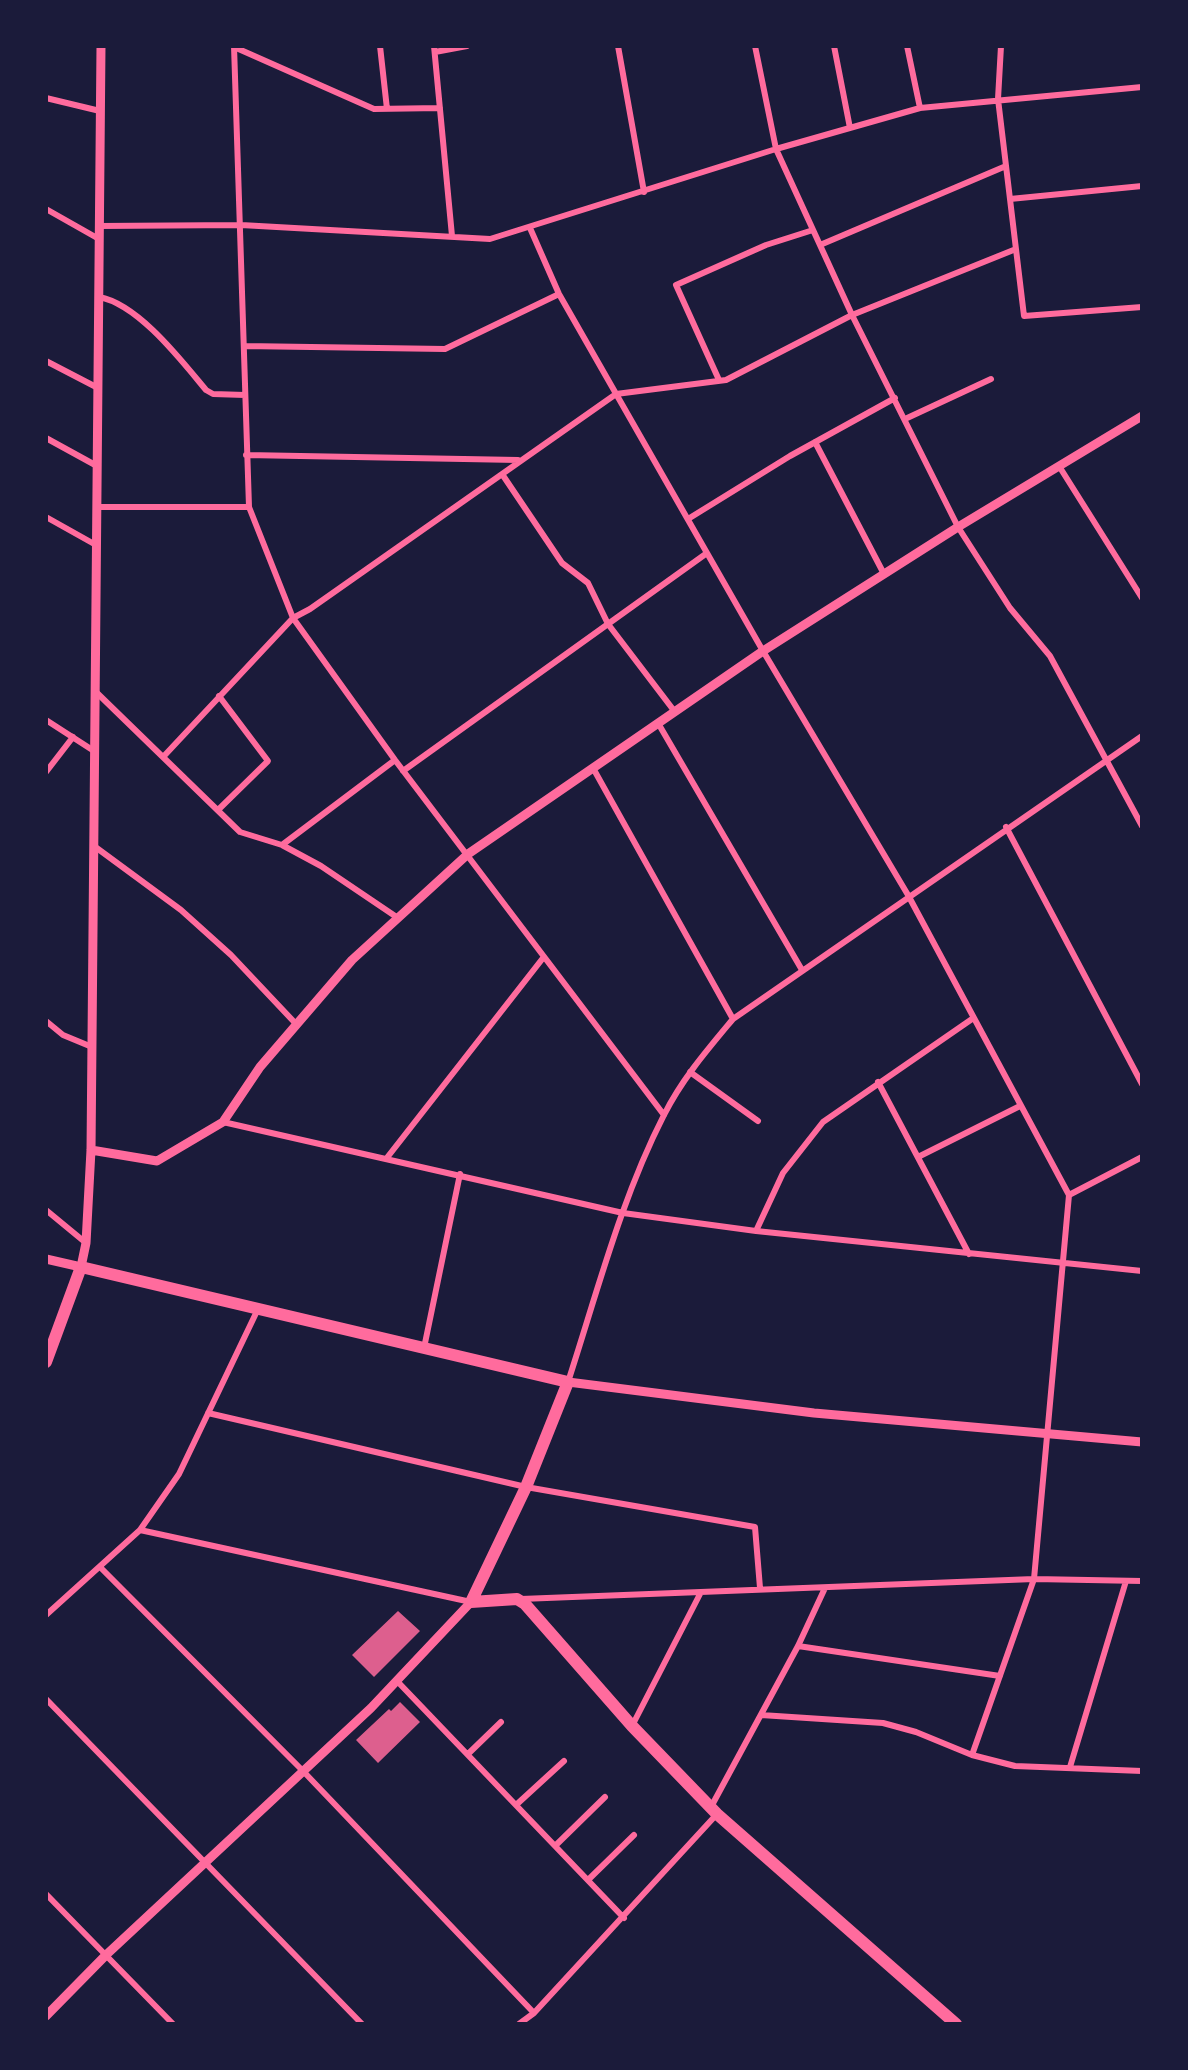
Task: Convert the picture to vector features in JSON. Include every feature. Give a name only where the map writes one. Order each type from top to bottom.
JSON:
[{"type":"main road","points":[[46,1362],[81,1267],[568,1382],[526,1488],[471,1602],[517,1599],[525,1604],[632,1726],[714,1811],[956,2024]]},
{"type":"street","points":[[46,1259],[81,1267],[86,1243],[91,1150],[101,46]]},
{"type":"street","points":[[380,46],[387,109]]},
{"type":"street","points":[[452,236],[434,49],[467,46]]},
{"type":"street","points":[[618,46],[644,192]]},
{"type":"street","points":[[755,46],[776,149],[852,315],[958,527],[1010,608],[1050,656],[1142,826]]},
{"type":"street","points":[[834,46],[850,128]]},
{"type":"street","points":[[907,46],[920,108]]},
{"type":"street","points":[[1001,46],[998,99],[1024,316],[1142,307]]},
{"type":"street","points":[[440,108],[374,109],[234,47],[249,507],[293,618],[403,771],[664,1115]]},
{"type":"street","points":[[99,226],[241,225],[490,239],[776,149],[920,108],[1142,87]]},
{"type":"street","points":[[46,98],[100,111]]},
{"type":"street","points":[[820,245],[1006,166]]},
{"type":"street","points":[[1010,199],[1142,186]]},
{"type":"street","points":[[46,209],[99,238]]},
{"type":"street","points":[[530,228],[560,294],[763,651],[908,895],[972,1019],[1069,1195],[1034,1579],[972,1755]]},
{"type":"street","points":[[719,380],[676,285],[766,245],[813,230]]},
{"type":"street","points":[[164,756],[293,618],[310,609],[616,394],[726,380],[852,315],[1016,249]]},
{"type":"street","points":[[244,346],[445,349],[560,294]]},
{"type":"street","points":[[99,297],[113,299],[165,342],[206,390],[213,394],[245,395]]},
{"type":"street","points":[[46,361],[98,388]]},
{"type":"street","points":[[905,419],[990,379]]},
{"type":"street","points":[[688,519],[816,442],[895,398]]},
{"type":"street","points":[[91,1150],[158,1161],[223,1122],[260,1067],[352,960],[468,854],[763,651],[958,527],[1142,416]]},
{"type":"street","points":[[46,438],[97,466]]},
{"type":"street","points":[[816,442],[884,574]]},
{"type":"street","points":[[246,455],[519,460]]},
{"type":"street","points":[[1059,466],[1142,598]]},
{"type":"street","points":[[502,474],[562,563],[588,582],[608,624],[675,712]]},
{"type":"street","points":[[97,507],[249,507]]},
{"type":"street","points":[[46,517],[96,545]]},
{"type":"street","points":[[403,771],[707,553]]},
{"type":"street","points":[[95,691],[240,832],[282,845],[321,866],[398,918]]},
{"type":"street","points":[[218,810],[268,761],[219,696]]},
{"type":"street","points":[[46,720],[94,751]]},
{"type":"street","points":[[658,723],[801,970]]},
{"type":"street","points":[[1142,736],[1006,827],[733,1019],[690,1072],[664,1115],[623,1212],[568,1382],[814,1413],[1142,1442]]},
{"type":"street","points":[[46,772],[73,738]]},
{"type":"street","points":[[282,845],[395,760]]},
{"type":"street","points":[[593,768],[733,1019]]},
{"type":"street","points":[[1006,827],[1142,1084]]},
{"type":"street","points":[[94,846],[181,910],[231,955],[297,1025]]},
{"type":"street","points":[[386,1159],[543,958]]},
{"type":"street","points":[[756,1231],[783,1173],[823,1122],[972,1019]]},
{"type":"street","points":[[46,1021],[63,1035],[92,1047]]},
{"type":"street","points":[[690,1072],[758,1121]]},
{"type":"street","points":[[878,1082],[969,1254]]},
{"type":"street","points":[[918,1157],[1020,1106]]},
{"type":"street","points":[[223,1122],[623,1212],[756,1231],[1142,1270]]},
{"type":"street","points":[[1069,1195],[1142,1157]]},
{"type":"street","points":[[424,1348],[460,1174]]},
{"type":"street","points":[[46,1210],[86,1243]]},
{"type":"street","points":[[46,1615],[101,1568],[140,1530],[178,1474],[258,1309]]},
{"type":"street","points":[[208,1413],[526,1488],[755,1527],[760,1588]]},
{"type":"street","points":[[140,1530],[471,1602]]},
{"type":"street","points":[[101,1568],[303,1771],[534,2013]]},
{"type":"street","points":[[517,1599],[700,1594],[760,1588],[825,1588],[1034,1579],[1142,1581]]},
{"type":"street","points":[[1070,1767],[1126,1581]]},
{"type":"street","points":[[519,2024],[534,2013],[624,1918],[714,1811],[825,1588]]},
{"type":"street","points":[[632,1726],[700,1594]]},
{"type":"street","points":[[46,2016],[106,1955],[371,1708],[471,1602]]},
{"type":"street","points":[[798,1646],[1000,1676]]},
{"type":"street","points":[[397,1681],[624,1918]]},
{"type":"street","points":[[46,1699],[362,2024]]},
{"type":"street","points":[[761,1715],[884,1723],[916,1732],[972,1755],[1015,1766],[1142,1771]]},
{"type":"street","points":[[468,1754],[501,1722]]},
{"type":"street","points":[[516,1805],[564,1761]]},
{"type":"street","points":[[555,1846],[605,1797]]},
{"type":"street","points":[[588,1880],[634,1835]]},
{"type":"street","points":[[46,1894],[173,2024]]},
{"type":"building","points":[[398,1611],[420,1631],[374,1677],[352,1655]]},
{"type":"building","points":[[400,1702],[420,1722],[378,1763],[356,1740],[389,1709],[391,1711]]}]
